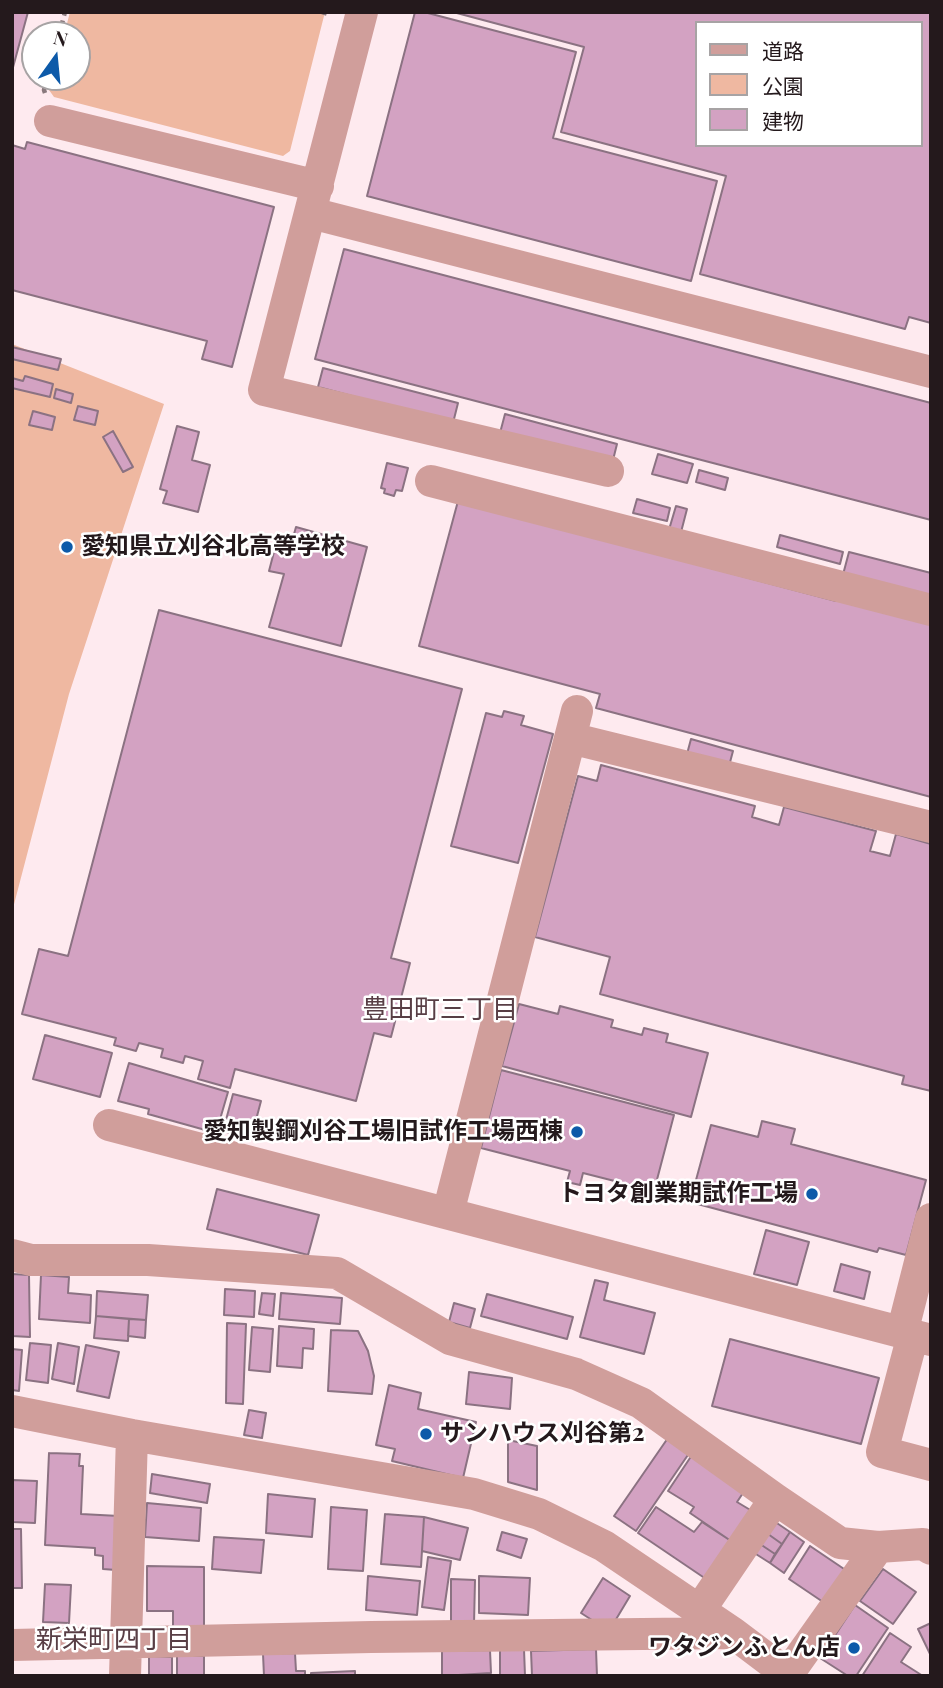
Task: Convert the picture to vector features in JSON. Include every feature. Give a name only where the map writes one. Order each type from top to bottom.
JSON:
[{"type":"street","points":[[362,12],[264,390],[608,471]]},
{"type":"street","points":[[50,112],[315,200],[931,372]]},
{"type":"street","points":[[431,481],[931,610]]},
{"type":"street","points":[[448,1213],[574,724],[931,827]]},
{"type":"street","points":[[109,1125],[915,1336]]},
{"type":"street","points":[[931,1219],[915,1336],[882,1452],[931,1465]]},
{"type":"street","points":[[12,1255],[31,1260],[148,1260],[337,1273],[450,1339],[576,1374],[641,1403],[840,1542],[878,1547],[923,1544],[931,1549]]},
{"type":"street","points":[[12,1411],[132,1435],[474,1494],[539,1514],[604,1546],[733,1633],[789,1675],[878,1547]]},
{"type":"street","points":[[125,1676],[132,1435]]},
{"type":"street","points":[[699,1611],[775,1499]]},
{"type":"street","points":[[12,1645],[733,1633]]},
{"type":"path","points":[[322,12],[331,14],[327,28]]},
{"type":"path","points":[[44,91],[50,112]]},
{"type":"green space","points":[[70,12],[325,12],[290,151],[283,156],[54,97],[50,91],[91,91],[91,21],[68,21]]},
{"type":"green space","name":"愛知県立刈谷北高等学校","points":[[12,344],[164,404],[69,694],[12,912]]},
{"type":"building","points":[[12,12],[28,12],[26,21],[21,21],[21,38],[12,71]]},
{"type":"building","points":[[415,12],[424,12],[576,52],[553,138],[717,181],[691,281],[367,196]]},
{"type":"building","points":[[453,12],[931,12],[931,323],[909,317],[905,329],[700,274],[726,176],[561,132],[584,47]]},
{"type":"building","points":[[27,142],[274,207],[232,367],[202,359],[207,341],[12,290],[12,145],[25,149]]},
{"type":"building","points":[[344,249],[931,403],[931,520],[315,359]]},
{"type":"building","points":[[12,347],[61,359],[58,370],[12,359]]},
{"type":"building","points":[[323,368],[458,403],[453,423],[318,387]]},
{"type":"building","points":[[25,376],[53,384],[50,397],[12,388],[12,378],[23,381]]},
{"type":"building","points":[[56,389],[73,394],[71,403],[54,398]]},
{"type":"building","points":[[78,406],[98,411],[95,425],[74,420]]},
{"type":"building","points":[[33,411],[55,417],[52,430],[29,425]]},
{"type":"building","points":[[505,414],[617,444],[612,464],[500,433]]},
{"type":"building","points":[[177,426],[199,432],[192,460],[210,465],[198,512],[163,503],[167,491],[160,489]]},
{"type":"building","points":[[113,431],[133,467],[123,472],[103,437]]},
{"type":"building","points":[[658,454],[693,464],[687,483],[652,474]]},
{"type":"building","points":[[387,463],[408,468],[402,491],[396,490],[394,496],[384,493],[385,489],[381,488]]},
{"type":"building","points":[[699,470],[728,478],[725,490],[696,482]]},
{"type":"building","points":[[637,499],[670,508],[667,521],[633,513]]},
{"type":"building","points":[[458,501],[836,601],[849,552],[931,573],[931,797],[596,708],[600,694],[419,646]]},
{"type":"building","points":[[676,506],[687,509],[680,536],[668,533]]},
{"type":"building","points":[[296,527],[367,547],[341,646],[269,627],[284,574],[269,571],[275,548],[289,552]]},
{"type":"building","points":[[780,535],[843,552],[840,564],[777,547]]},
{"type":"building","points":[[159,610],[462,689],[391,958],[410,963],[391,1037],[374,1033],[356,1101],[235,1069],[230,1088],[198,1079],[203,1061],[185,1056],[183,1063],[161,1057],[163,1049],[139,1043],[136,1051],[114,1045],[116,1038],[22,1014],[39,949],[68,956]]},
{"type":"building","points":[[504,711],[524,716],[521,725],[553,734],[518,863],[451,846],[486,713],[502,717]]},
{"type":"building","points":[[691,739],[733,751],[729,766],[687,754]]},
{"type":"building","points":[[601,765],[755,806],[752,817],[779,825],[784,807],[876,831],[870,851],[890,856],[896,834],[931,844],[931,1091],[902,1084],[904,1076],[600,994],[610,957],[535,937],[578,776],[597,781]]},
{"type":"building","points":[[519,1004],[558,1014],[560,1006],[613,1020],[611,1027],[642,1035],[644,1028],[668,1034],[666,1042],[708,1053],[691,1117],[502,1066]]},
{"type":"building","points":[[45,1035],[112,1053],[100,1097],[33,1079]]},
{"type":"building","points":[[129,1063],[228,1092],[216,1133],[148,1114],[149,1109],[118,1101]]},
{"type":"building","name":"愛知製鋼刈谷工場旧試作工場西棟","points":[[501,1070],[674,1115],[654,1191],[583,1173],[580,1185],[567,1182],[570,1171],[481,1148]]},
{"type":"building","points":[[233,1094],[261,1101],[252,1135],[246,1133],[244,1137],[223,1131]]},
{"type":"building","points":[[762,1121],[795,1129],[791,1144],[926,1180],[906,1255],[879,1248],[877,1252],[690,1202],[711,1125],[758,1137]]},
{"type":"building","points":[[217,1189],[319,1215],[308,1255],[207,1229]]},
{"type":"building","points":[[766,1230],[809,1242],[797,1285],[754,1274]]},
{"type":"building","points":[[841,1264],[870,1272],[864,1299],[834,1291]]},
{"type":"building","points":[[12,1274],[29,1275],[30,1337],[12,1336]]},
{"type":"building","points":[[41,1275],[69,1277],[68,1293],[91,1295],[90,1323],[39,1319]]},
{"type":"building","points":[[595,1280],[608,1283],[604,1300],[655,1313],[644,1354],[580,1337]]},
{"type":"building","points":[[225,1289],[255,1291],[254,1317],[224,1315]]},
{"type":"building","points":[[97,1291],[148,1295],[146,1320],[96,1316]]},
{"type":"building","points":[[262,1293],[275,1294],[273,1316],[259,1314]]},
{"type":"building","points":[[281,1293],[342,1298],[340,1324],[279,1319]]},
{"type":"building","points":[[487,1294],[573,1317],[567,1339],[481,1316]]},
{"type":"building","points":[[454,1303],[475,1309],[470,1328],[449,1322]]},
{"type":"building","points":[[96,1316],[129,1319],[128,1341],[94,1338]]},
{"type":"building","points":[[129,1319],[146,1320],[145,1338],[128,1336]]},
{"type":"building","points":[[227,1323],[246,1324],[243,1404],[226,1403]]},
{"type":"building","points":[[279,1326],[314,1329],[313,1349],[303,1348],[302,1368],[277,1366]]},
{"type":"building","points":[[252,1327],[273,1329],[270,1372],[249,1370]]},
{"type":"building","points":[[331,1330],[358,1331],[368,1351],[374,1376],[372,1394],[328,1391]]},
{"type":"building","points":[[730,1339],[879,1378],[861,1444],[712,1406]]},
{"type":"building","points":[[30,1343],[51,1345],[48,1383],[26,1380]]},
{"type":"building","points":[[58,1343],[79,1347],[74,1384],[52,1379]]},
{"type":"building","points":[[86,1345],[119,1352],[109,1398],[77,1391]]},
{"type":"building","points":[[12,1349],[22,1350],[19,1391],[12,1390]]},
{"type":"building","points":[[469,1372],[512,1378],[510,1409],[466,1404]]},
{"type":"building","name":"サンハウス刈谷第2","points":[[389,1385],[421,1393],[418,1409],[476,1422],[463,1478],[392,1461],[395,1449],[376,1445]]},
{"type":"building","points":[[249,1410],[266,1413],[262,1438],[244,1435]]},
{"type":"building","points":[[670,1435],[692,1449],[636,1531],[614,1516]]},
{"type":"building","points":[[508,1440],[537,1446],[537,1490],[508,1482]]},
{"type":"building","points":[[49,1453],[80,1454],[79,1466],[83,1466],[81,1514],[119,1516],[116,1570],[103,1569],[103,1556],[95,1555],[95,1548],[45,1545]]},
{"type":"building","points":[[692,1455],[745,1490],[737,1502],[752,1511],[731,1541],[690,1513],[694,1507],[668,1491]]},
{"type":"building","points":[[152,1474],[210,1484],[207,1503],[150,1493]]},
{"type":"building","points":[[12,1480],[37,1481],[35,1523],[12,1522]]},
{"type":"building","points":[[268,1494],[315,1499],[312,1537],[266,1533]]},
{"type":"building","points":[[147,1503],[201,1508],[199,1541],[145,1537]]},
{"type":"building","points":[[331,1507],[367,1510],[363,1571],[328,1569]]},
{"type":"building","points":[[656,1507],[694,1532],[702,1522],[731,1541],[706,1579],[638,1533]]},
{"type":"building","points":[[385,1514],[424,1517],[421,1567],[381,1564]]},
{"type":"building","points":[[424,1517],[468,1528],[460,1560],[422,1551]]},
{"type":"building","points":[[768,1517],[790,1532],[782,1544],[761,1529]]},
{"type":"building","points":[[12,1529],[21,1529],[22,1588],[12,1588]]},
{"type":"building","points":[[761,1529],[782,1544],[775,1554],[754,1540]]},
{"type":"building","points":[[502,1532],[527,1539],[521,1558],[497,1550]]},
{"type":"building","points":[[790,1532],[804,1542],[784,1573],[770,1563]]},
{"type":"building","points":[[214,1537],[264,1540],[261,1573],[212,1569]]},
{"type":"building","points":[[754,1540],[775,1554],[770,1563],[748,1549]]},
{"type":"building","points":[[810,1546],[850,1573],[829,1606],[789,1579]]},
{"type":"building","points":[[428,1557],[451,1561],[444,1610],[422,1607]]},
{"type":"building","points":[[147,1566],[204,1567],[204,1633],[173,1634],[173,1611],[147,1611]]},
{"type":"building","points":[[883,1569],[916,1592],[893,1624],[860,1601]]},
{"type":"building","points":[[368,1576],[420,1581],[417,1615],[366,1610]]},
{"type":"building","points":[[479,1576],[530,1578],[528,1615],[479,1613]]},
{"type":"building","points":[[603,1578],[630,1596],[609,1631],[581,1613]]},
{"type":"building","points":[[451,1579],[475,1580],[474,1624],[451,1623]]},
{"type":"building","points":[[45,1584],[71,1585],[69,1623],[43,1622]]},
{"type":"building","points":[[855,1605],[888,1628],[856,1676],[848,1676],[820,1658]]},
{"type":"building","points":[[931,1623],[931,1656],[918,1629]]},
{"type":"building","points":[[890,1633],[911,1647],[901,1662],[923,1676],[862,1676]]},
{"type":"building","points":[[500,1649],[524,1649],[525,1676],[500,1676]]},
{"type":"building","points":[[596,1649],[597,1676],[532,1676],[531,1651]]},
{"type":"building","points":[[490,1650],[491,1673],[442,1676],[442,1651]]},
{"type":"building","points":[[295,1653],[296,1671],[305,1671],[305,1676],[264,1676],[263,1654]]},
{"type":"building","points":[[149,1656],[172,1657],[172,1676],[149,1676]]},
{"type":"building","points":[[177,1656],[204,1656],[204,1676],[177,1676]]},
{"type":"building","points":[[355,1671],[355,1676],[311,1676],[311,1673]]},
{"type":"place","name":"愛知県立刈谷北高等学校","points":[[67,547]]},
{"type":"place","name":"愛知製鋼刈谷工場旧試作工場西棟","points":[[577,1132]]},
{"type":"place","name":"トヨタ創業期試作工場","points":[[812,1194]]},
{"type":"place","name":"サンハウス刈谷第2","points":[[426,1434]]},
{"type":"place","name":"ワタジンふとん店","points":[[854,1648]]},
{"type":"district","name":"豊田町三丁目","points":[[440,1010]]},
{"type":"district","name":"新栄町四丁目","points":[[114,1640]]}]
